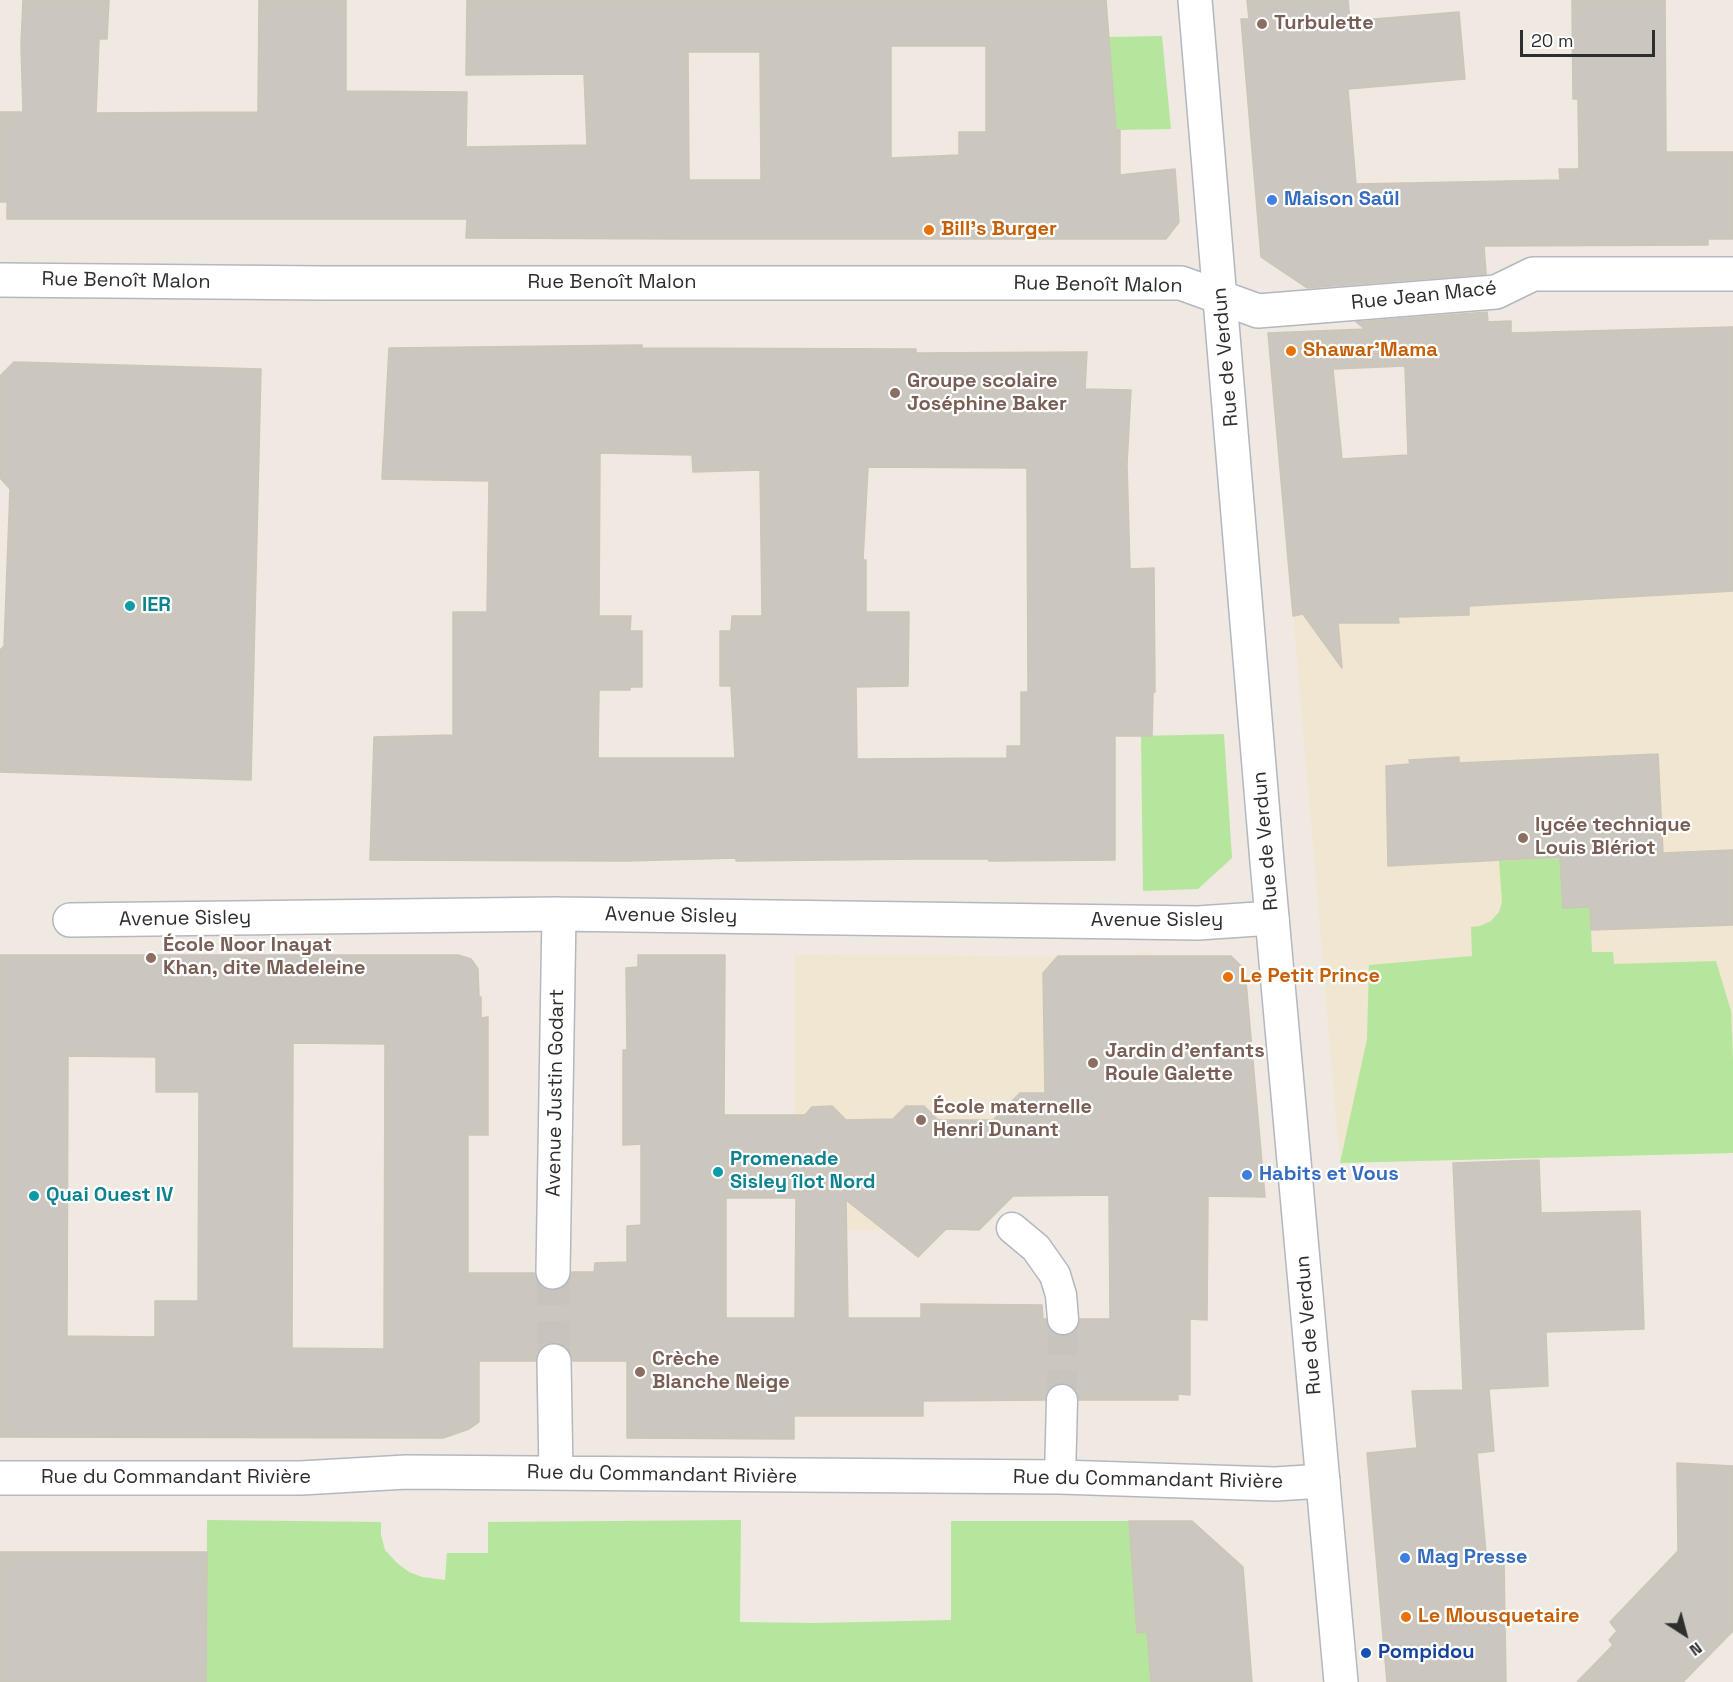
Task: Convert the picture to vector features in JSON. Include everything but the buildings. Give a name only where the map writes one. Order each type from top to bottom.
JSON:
[{"type":"street","name":"Rue de Verdun","points":[[1196,0],[1272,918],[1341,1682]]},
{"type":"street","name":"Rue Jean Macé","points":[[1222,298],[1258,311],[1496,292],[1533,274],[1733,274]]},
{"type":"street","name":"Rue Benoît Malon","points":[[0,280],[312,283],[1181,283],[1222,298]]},
{"type":"street","name":"Avenue Sisley","points":[[70,920],[559,914],[1198,922],[1272,918]]},
{"type":"street","name":"Avenue Justin Godart","points":[[553,1272],[559,914]]},
{"type":"street","points":[[1011,1228],[1036,1248],[1055,1275],[1061,1295],[1063,1319]]},
{"type":"street","points":[[554,1361],[556,1473]]},
{"type":"street","points":[[1060,1477],[1062,1400]]},
{"type":"street","name":"Rue du Commandant Rivière","points":[[0,1478],[289,1478],[406,1472],[1060,1477],[1275,1484],[1323,1481]]},
{"type":"shaded area","name":"lycée technique Louis Blériot","points":[[1733,591],[1733,1153],[1340,1163],[1293,611]]},
{"type":"shaded area","name":"École maternelle Henri Dunant","points":[[1138,952],[1151,953],[1156,957],[1173,1192],[1109,1196],[1013,1196],[979,1230],[955,1229],[950,1226],[927,1249],[908,1249],[891,1230],[847,1230],[847,1280],[795,1294],[795,955],[1137,957]]},
{"type":"green space","points":[[1162,36],[1171,129],[1116,130],[1108,37]]},
{"type":"green space","points":[[1224,734],[1232,858],[1198,889],[1143,891],[1141,736]]},
{"type":"green space","points":[[1560,857],[1563,908],[1590,907],[1592,952],[1613,952],[1614,964],[1716,961],[1731,1011],[1733,1153],[1340,1163],[1367,1039],[1369,965],[1472,956],[1471,927],[1491,921],[1499,912],[1502,902],[1499,861]]},
{"type":"green space","points":[[207,1520],[381,1522],[381,1535],[385,1550],[397,1563],[409,1572],[422,1577],[445,1580],[447,1553],[488,1553],[488,1522],[741,1520],[740,1622],[815,1623],[951,1620],[951,1521],[1129,1521],[1137,1632],[1147,1632],[1151,1682],[206,1682]]},
{"type":"tunnel","points":[[553,1272],[554,1361]]},
{"type":"tunnel","points":[[1062,1400],[1063,1319]]},
{"type":"place","name":"Turbulette","points":[[1262,24]]},
{"type":"place","name":"Maison Saül","points":[[1272,200]]},
{"type":"place","name":"Bill’s Burger","points":[[929,230]]},
{"type":"place","name":"Shawar’Mama","points":[[1291,351]]},
{"type":"place","name":"Groupe scolaire Joséphine Baker","points":[[895,393]]},
{"type":"place","name":"IER","points":[[130,606]]},
{"type":"place","name":"lycée technique Louis Blériot","points":[[1523,838]]},
{"type":"place","name":"École Noor Inayat Khan, dite Madeleine","points":[[151,958]]},
{"type":"place","name":"Le Petit Prince","points":[[1228,977]]},
{"type":"place","name":"Jardin d'enfants Roule Galette","points":[[1093,1063]]},
{"type":"place","name":"École maternelle Henri Dunant","points":[[921,1120]]},
{"type":"place","name":"Promenade Sisley îlot Nord","points":[[718,1172]]},
{"type":"place","name":"Habits et Vous","points":[[1247,1175]]},
{"type":"place","name":"Quai Ouest IV","points":[[34,1196]]},
{"type":"place","name":"Crèche Blanche Neige","points":[[640,1372]]},
{"type":"place","name":"Mag Presse","points":[[1405,1558]]},
{"type":"place","name":"Le Mousquetaire","points":[[1406,1617]]},
{"type":"place","name":"Pompidou","points":[[1366,1653]]}]
